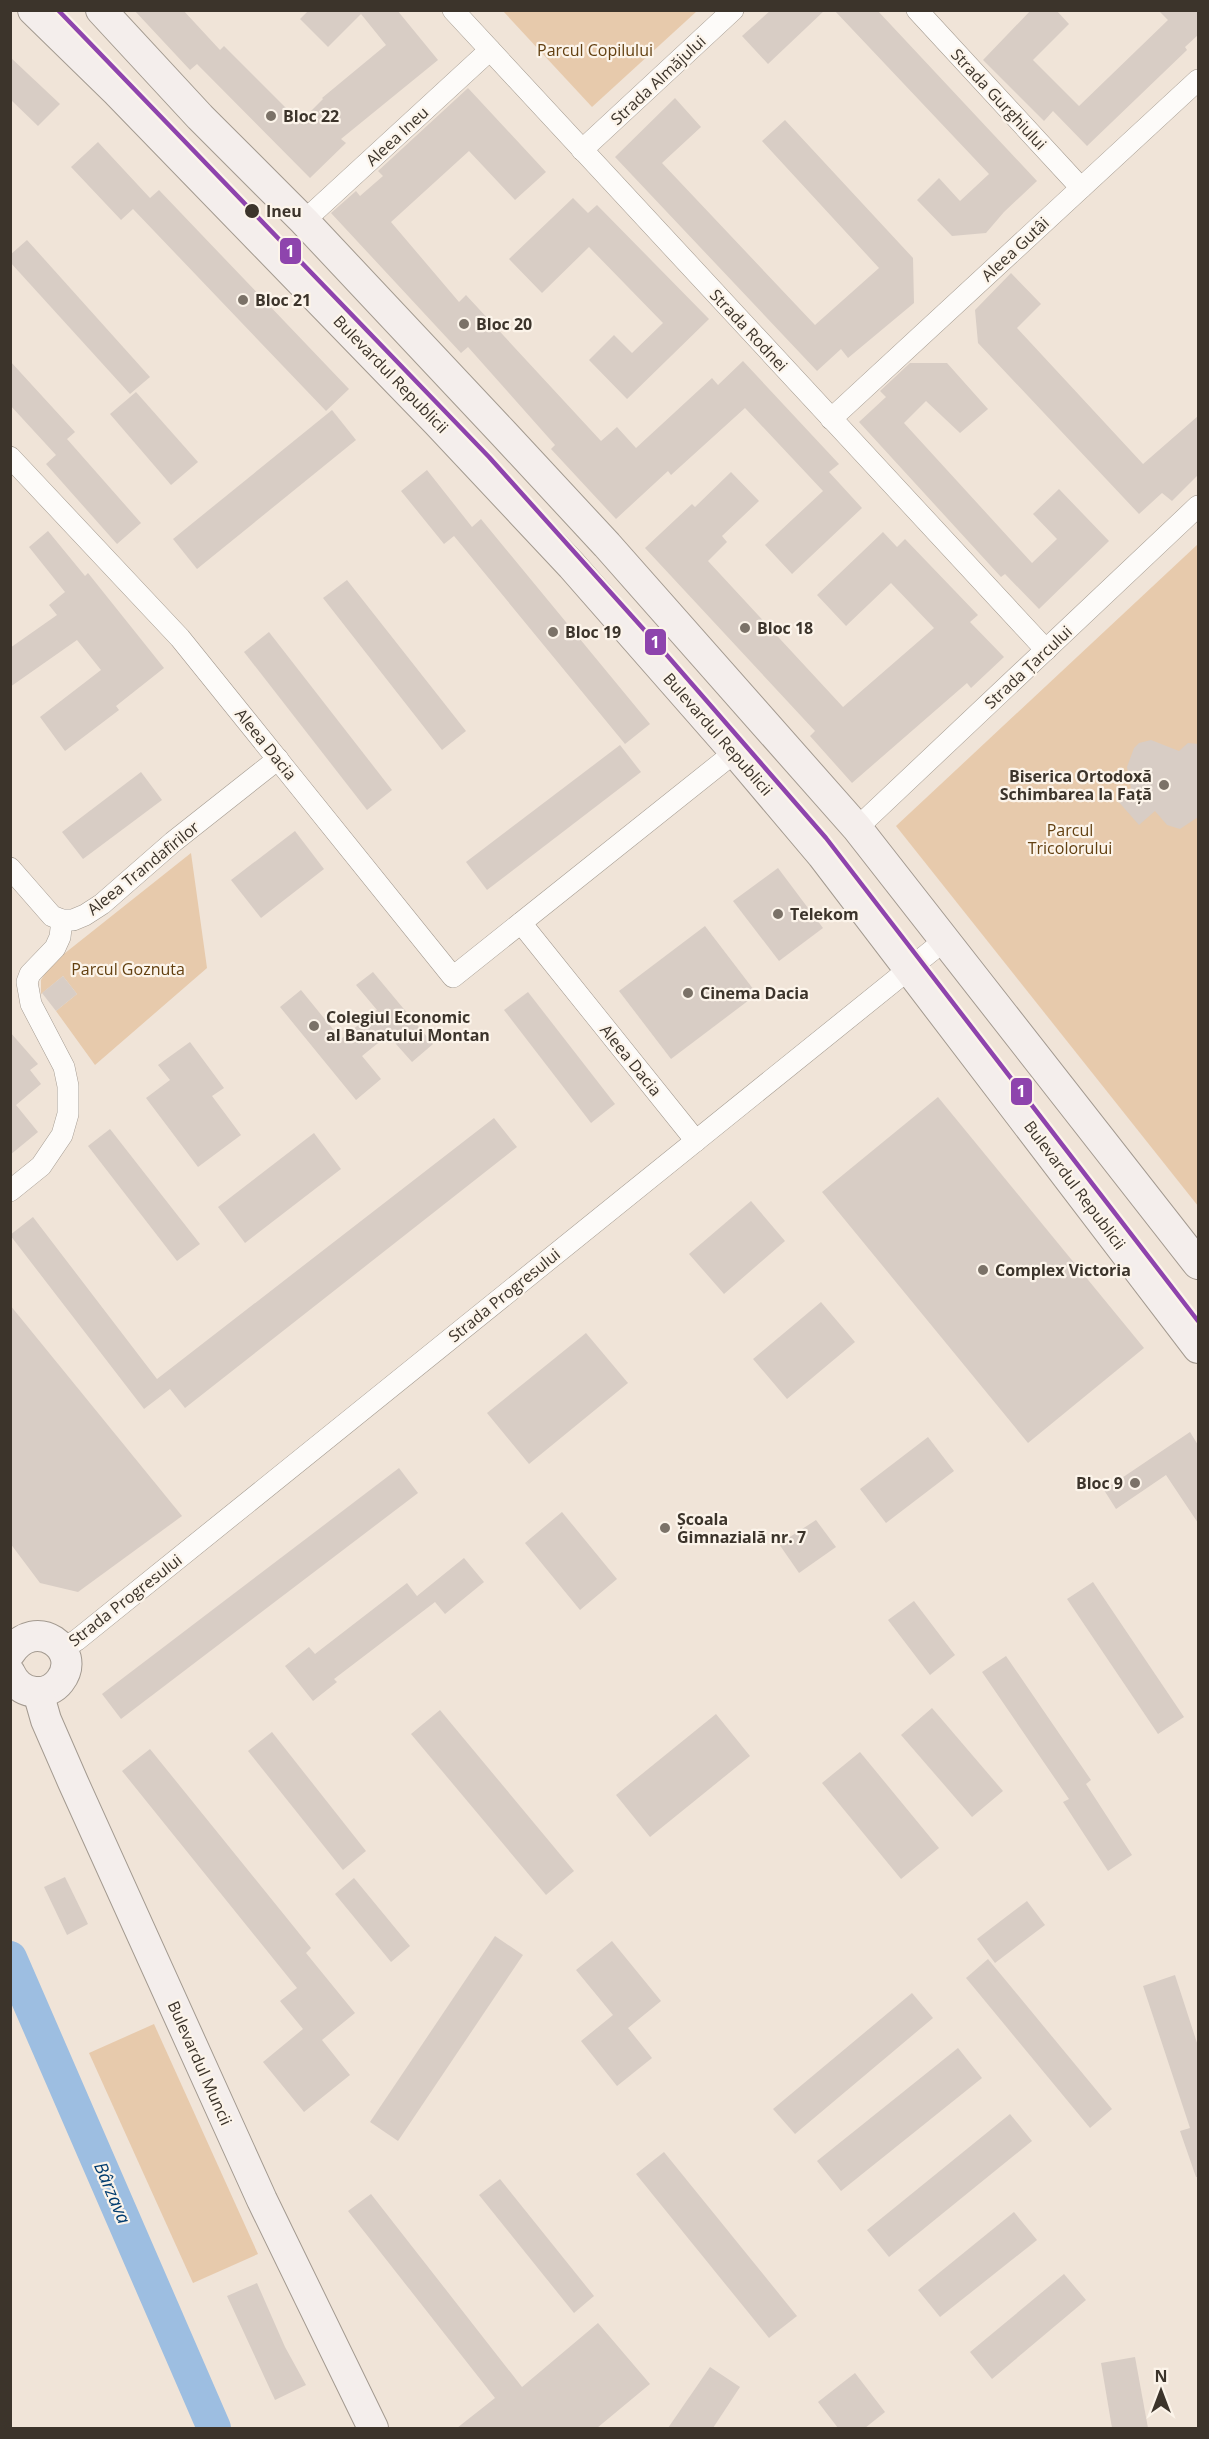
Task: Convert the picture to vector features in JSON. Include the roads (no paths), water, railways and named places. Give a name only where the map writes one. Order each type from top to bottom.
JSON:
[{"type":"main road","name":"Bulevardul Republicii","points":[[33,10],[117,92],[437,422],[572,566],[735,752],[822,855],[1198,1348]]},
{"type":"main road","points":[[101,10],[200,117],[304,221],[607,545],[857,828],[1198,1264]]},
{"type":"main road","points":[[10,1673],[18,1685],[27,1691],[38,1692],[57,1685],[63,1677],[66,1658],[55,1641],[45,1636],[35,1635],[24,1638],[12,1645]]},
{"type":"main road","name":"Bulevardul Muncii","points":[[38,1692],[46,1720],[73,1782],[248,2167],[373,2428]]},
{"type":"street","name":"Strada Rodnei","points":[[453,10],[1046,650]]},
{"type":"street","name":"Strada Almăjului","points":[[582,150],[733,10]]},
{"type":"street","name":"Strada Gurghiului","points":[[917,10],[1082,188]]},
{"type":"street","name":"Aleea Ineu","points":[[304,221],[490,50]]},
{"type":"street","name":"Aleea Gutâi","points":[[831,418],[1198,80]]},
{"type":"street","name":"Aleea Dacia","points":[[10,457],[180,638],[453,977],[735,752]]},
{"type":"street","name":"Strada Țarcului","points":[[857,828],[1198,507]]},
{"type":"street","name":"Aleea Trandafirilor","points":[[62,920],[73,920],[102,904],[173,842],[278,759]]},
{"type":"street","points":[[10,868],[52,916],[62,920],[60,937],[55,948],[30,974],[27,982],[31,1004],[64,1067],[68,1086],[68,1114],[62,1135],[41,1166],[10,1191]]},
{"type":"street","name":"Aleea Dacia","points":[[521,923],[696,1141]]},
{"type":"street","name":"Strada Progresului","points":[[62,1649],[96,1625],[945,940]]},
{"type":"waterway","name":"Bârzava","points":[[10,1958],[214,2428]]},
{"type":"place","name":"Bloc 22","points":[[271,116]]},
{"type":"place","name":"Ineu","points":[[252,211]]},
{"type":"place","name":"Bloc 21","points":[[243,300]]},
{"type":"place","name":"Bloc 20","points":[[464,324]]},
{"type":"place","name":"Bloc 18","points":[[745,628]]},
{"type":"place","name":"Bloc 19","points":[[553,632]]},
{"type":"place","name":"Biserica Ortodoxă Schimbarea la Față","points":[[1164,785]]},
{"type":"place","name":"Telekom","points":[[778,914]]},
{"type":"place","name":"Cinema Dacia","points":[[688,993]]},
{"type":"place","name":"Colegiul Economic al Banatului Montan","points":[[314,1026]]},
{"type":"place","name":"Complex Victoria","points":[[983,1270]]},
{"type":"place","name":"Bloc 9","points":[[1135,1483]]},
{"type":"place","name":"Școala Gimnazială nr. 7","points":[[665,1528]]},
{"type":"park label","name":"Parcul Copilului","points":[[595,50]]},
{"type":"park label","name":"Parcul Tricolorului","points":[[1070,839]]},
{"type":"park label","name":"Parcul Goznuta","points":[[128,969]]}]
